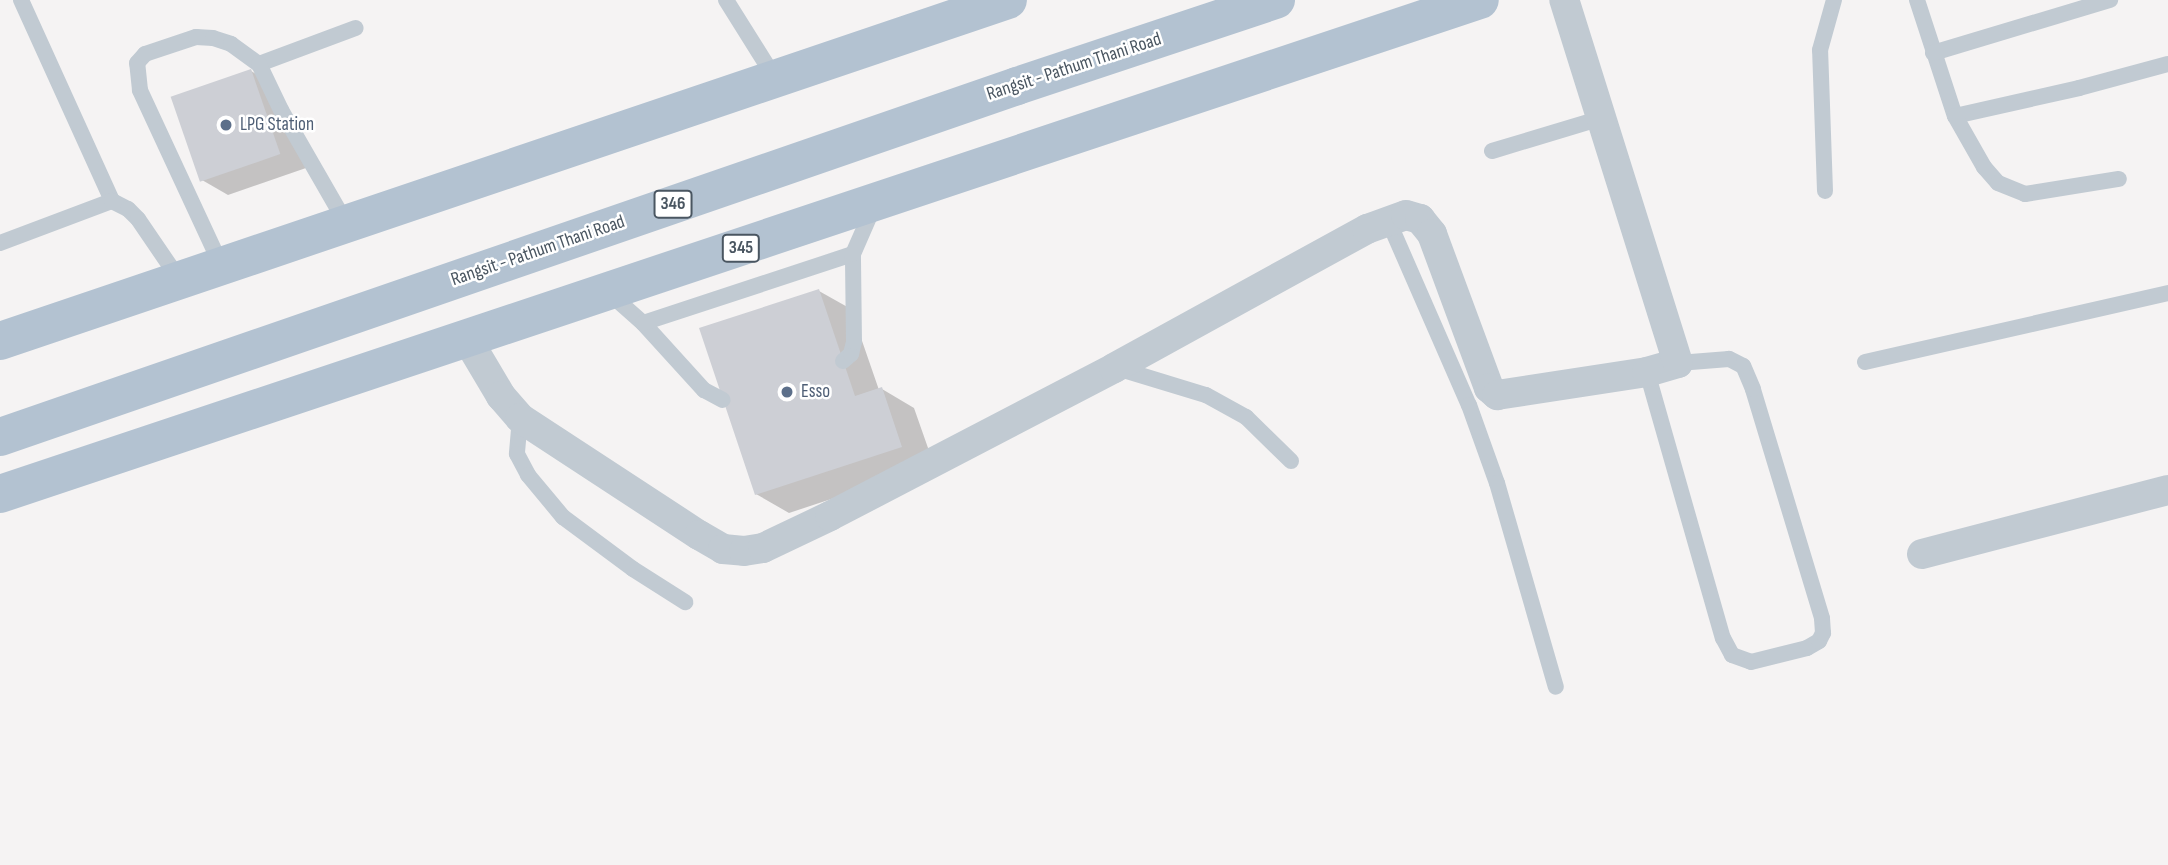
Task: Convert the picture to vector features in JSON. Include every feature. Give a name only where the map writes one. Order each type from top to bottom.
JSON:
[{"type":"main road","points":[[0,341],[1007,0]]},
{"type":"main road","name":"Rangsit - Pathum Thani Road","points":[[0,438],[990,94],[1276,0]]},
{"type":"main road","name":"345","points":[[0,494],[1480,0]]},
{"type":"street","points":[[466,337],[500,396],[520,418],[699,535],[723,549],[744,551],[763,548],[830,516],[1114,368],[1388,220],[1406,215],[1420,219],[1432,234],[1489,388],[1497,396],[1647,372],[1678,363],[1564,0]]},
{"type":"street","points":[[1922,554],[2168,490]]},
{"type":"lane","points":[[21,0],[112,201],[128,209],[138,219],[181,281]]},
{"type":"lane","points":[[726,0],[775,78]]},
{"type":"lane","points":[[1825,191],[1820,50],[1833,0]]},
{"type":"lane","points":[[1917,0],[1955,116],[1984,167],[1998,183],[2025,194],[2119,179]]},
{"type":"lane","points":[[1933,53],[2110,0]]},
{"type":"lane","points":[[259,64],[356,28]]},
{"type":"lane","points":[[222,267],[140,90],[137,63],[145,54],[196,37],[214,37],[231,44],[259,64],[281,110],[346,223]]},
{"type":"lane","points":[[1955,116],[2079,88],[2168,64]]},
{"type":"lane","points":[[1492,151],[1601,118]]},
{"type":"lane","points":[[0,243],[112,201]]},
{"type":"lane","points":[[844,361],[851,354],[854,342],[853,254],[875,203]]},
{"type":"lane","points":[[1388,220],[1469,405],[1497,483],[1556,687]]},
{"type":"lane","points":[[643,324],[853,254]]},
{"type":"lane","points":[[607,292],[643,324],[704,390],[723,400]]},
{"type":"lane","points":[[1865,362],[2168,293]]},
{"type":"lane","points":[[1647,372],[1723,638],[1732,655],[1751,662],[1807,648],[1819,641],[1823,633],[1822,618],[1807,559],[1748,377],[1742,366],[1729,359],[1678,363]]},
{"type":"lane","points":[[1114,368],[1206,395],[1246,417],[1291,461]]},
{"type":"lane","points":[[520,418],[517,454],[528,475],[563,517],[633,569],[685,602]]},
{"type":"building","name":"LPG Station","points":[[251,69],[280,154],[200,182],[171,97]]},
{"type":"building","name":"Esso","points":[[819,289],[855,396],[882,387],[902,447],[755,495],[699,328]]},
{"type":"place","name":"LPG Station","points":[[226,125]]},
{"type":"place","name":"Esso","points":[[787,392]]}]
